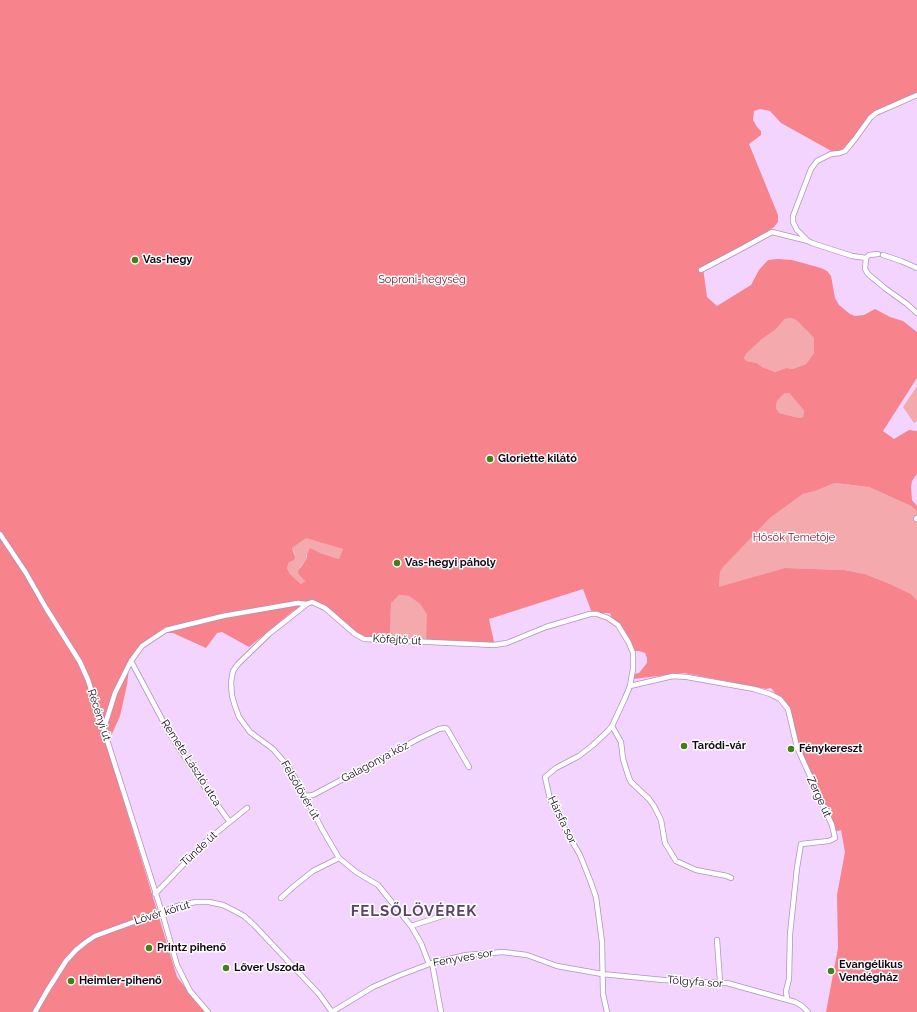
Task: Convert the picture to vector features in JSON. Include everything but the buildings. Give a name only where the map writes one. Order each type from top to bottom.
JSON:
[{"type":"street","points":[[808,241],[795,226],[793,216],[811,169],[817,161],[824,156],[845,151],[870,118],[876,113],[917,95]]},
{"type":"street","points":[[700,270],[772,232],[808,241],[844,254],[866,258],[869,255],[878,254]]},
{"type":"street","points":[[883,256],[902,261],[917,268]]},
{"type":"street","points":[[866,258],[865,269],[868,274],[908,304],[917,313]]},
{"type":"street","name":"Récényi út","points":[[0,534],[80,662],[104,728],[180,973],[190,992],[208,1012]]},
{"type":"street","name":"Kőfejtő út","points":[[104,728],[115,693],[131,661],[142,646],[166,630],[223,616],[298,603],[316,603],[355,634],[364,639],[494,645],[507,643],[546,627],[597,614],[608,618],[618,625],[632,648],[633,662]]},
{"type":"street","name":"Felsőlövér út","points":[[307,604],[269,634],[247,654],[233,671],[231,682],[232,696],[242,721],[250,732],[273,749],[281,757],[300,784],[322,829],[339,858],[356,872],[378,885],[411,926],[431,963],[441,1012]]},
{"type":"street","name":"Remete László utca","points":[[131,661],[171,736],[230,822]]},
{"type":"street","name":"Hársfa sor","points":[[607,1012],[603,994],[602,942],[594,889],[580,856],[550,799],[545,777],[556,768],[579,756],[612,726],[621,710],[630,686],[633,662]]},
{"type":"street","name":"Zerge út","points":[[630,686],[673,676],[687,677],[754,689],[770,694],[780,699],[788,709],[797,747],[832,825],[835,838],[829,841],[801,844],[790,934],[789,979],[786,991],[787,999]]},
{"type":"street","points":[[612,726],[621,742],[623,759],[629,778],[654,806],[661,820],[665,843],[676,861],[696,870],[731,878]]},
{"type":"street","name":"Galagonya köz","points":[[305,796],[313,795],[439,729],[447,729],[469,767]]},
{"type":"street","name":"Tünde út","points":[[155,894],[205,842],[247,808]]},
{"type":"street","points":[[281,898],[313,871],[339,858]]},
{"type":"street","name":"Lővér körút","points":[[35,1012],[66,961],[76,950],[95,936],[162,914],[180,905],[196,902],[209,902],[223,905],[244,916],[267,937],[319,994],[332,1012]]},
{"type":"street","points":[[411,926],[467,908]]},
{"type":"street","points":[[717,940],[720,982]]},
{"type":"street","name":"Fenyves sor","points":[[332,1012],[373,987],[398,976],[431,963],[466,955],[504,952],[527,955],[552,964],[602,974]]},
{"type":"street","name":"Tölgyfa sor","points":[[602,974],[663,980],[720,982],[787,999]]},
{"type":"street","points":[[787,999],[802,1006],[808,1012]]},
{"type":"green space","name":"Soproni-hegység","points":[[0,0],[917,0],[917,94],[873,115],[843,152],[835,153],[781,123],[770,111],[760,109],[754,111],[753,120],[761,131],[761,135],[749,144],[778,215],[778,222],[774,227],[740,249],[703,268],[707,297],[717,306],[751,285],[759,270],[768,260],[792,260],[821,268],[827,271],[831,276],[835,298],[839,305],[850,314],[855,316],[864,315],[875,309],[890,317],[903,321],[917,332],[917,378],[883,431],[894,439],[909,430],[917,431],[917,474],[912,481],[911,487],[912,500],[917,506],[917,511],[911,506],[869,487],[835,483],[803,494],[770,518],[723,567],[720,572],[719,587],[785,568],[844,570],[865,574],[890,584],[911,594],[917,600],[917,1012],[826,1012],[838,948],[837,895],[845,852],[841,830],[834,832],[795,746],[788,709],[771,688],[766,689],[684,673],[633,679],[634,674],[639,673],[647,663],[645,653],[633,651],[613,621],[610,613],[592,613],[583,589],[489,619],[494,642],[426,641],[427,614],[420,604],[409,596],[399,595],[391,603],[390,640],[369,640],[355,634],[335,617],[312,602],[293,611],[249,647],[222,632],[217,633],[206,648],[173,633],[159,633],[130,660],[127,685],[120,716],[107,745],[177,977],[205,1012],[0,1012]],"holes":[[[791,318],[796,320],[814,338],[814,353],[806,364],[793,369],[786,368],[775,372],[762,367],[757,363],[746,361],[744,358],[746,354],[762,339],[775,330],[785,319]],[[785,393],[789,393],[804,411],[803,417],[799,418],[779,413],[776,408],[777,401]],[[306,538],[343,549],[339,559],[310,548],[306,560],[298,571],[299,575],[305,581],[301,584],[290,574],[287,568],[289,562],[294,560],[295,557],[292,548]]]},
{"type":"green space","points":[[791,318],[796,320],[814,338],[814,353],[806,364],[793,369],[786,368],[775,372],[762,367],[757,363],[746,361],[744,358],[746,354],[762,339],[775,330],[785,319]]},
{"type":"green space","points":[[917,386],[917,421],[914,423],[903,407]]},
{"type":"green space","points":[[785,393],[789,393],[804,411],[803,417],[799,418],[779,413],[776,408],[777,401]]},
{"type":"green space","name":"Hősök Temetője","points":[[835,483],[869,487],[911,506],[917,511],[917,600],[911,594],[890,584],[865,574],[844,570],[785,568],[719,588],[720,572],[722,567],[770,518],[803,494]]},
{"type":"green space","points":[[306,537],[343,549],[339,559],[320,553],[306,555],[306,560],[300,567],[299,575],[305,581],[301,584],[290,574],[287,568],[289,562],[295,554],[292,548]]},
{"type":"green space","points":[[399,595],[409,596],[420,604],[428,614],[426,641],[390,640],[391,602]]},
{"type":"place","name":"Vas-hegy","points":[[135,260]]},
{"type":"place","name":"Gloriette kilátó","points":[[490,459]]},
{"type":"place","name":"Vas-hegyi páholy","points":[[397,563]]},
{"type":"place","name":"Taródi-vár","points":[[684,746]]},
{"type":"place","name":"Fénykereszt","points":[[791,749]]},
{"type":"place","name":"Printz pihenő","points":[[149,948]]},
{"type":"place","name":"Lőver Uszoda","points":[[226,968]]},
{"type":"place","name":"Evangélikus Vendégház","points":[[831,971]]},
{"type":"place","name":"Heimler-pihenő","points":[[71,981]]},
{"type":"district","name":"FELSŐLÖVÉREK","points":[[414,911]]}]
